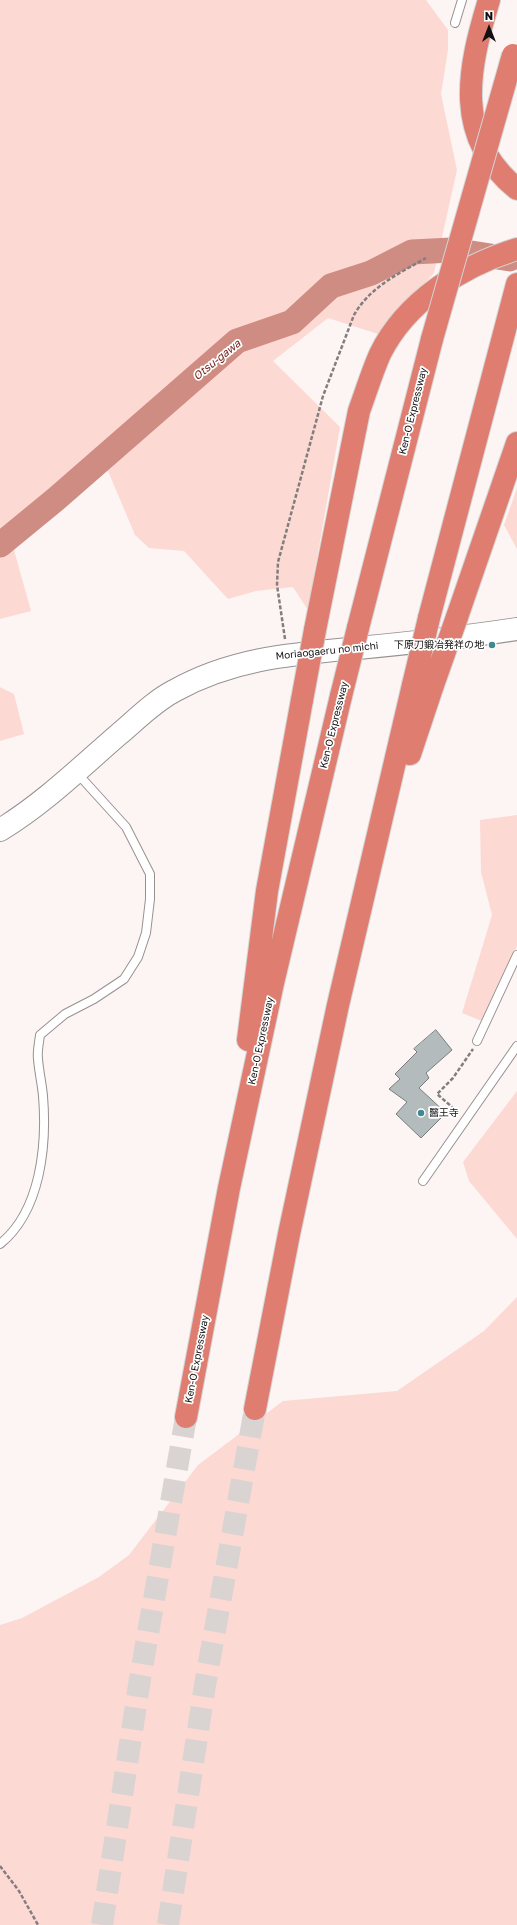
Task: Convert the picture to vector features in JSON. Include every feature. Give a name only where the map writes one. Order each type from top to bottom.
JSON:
[{"type":"highway","points":[[489,0],[479,33],[472,65],[470,90],[472,112],[477,134],[490,161],[501,176],[517,189]]},
{"type":"highway","name":"Ken-O Expressway","points":[[186,1417],[229,1188],[273,983],[341,696],[432,338],[515,49]]},
{"type":"highway","points":[[229,1188],[267,891],[315,630],[359,411],[381,353],[394,331],[410,312],[434,291],[460,273],[517,249]]},
{"type":"highway","points":[[255,1409],[338,1005],[423,685],[429,618],[517,284]]},
{"type":"highway","points":[[423,685],[457,617],[517,443]]},
{"type":"street","name":"Moriaogaeru no michi","points":[[0,830],[76,772],[148,709],[174,691],[207,674],[235,665],[288,654],[359,648],[517,629]]},
{"type":"lane","points":[[455,23],[462,0]]},
{"type":"lane","points":[[0,1244],[9,1236],[29,1204],[41,1168],[44,1116],[43,1096],[37,1058],[40,1035],[66,1014],[94,999],[124,979],[138,957],[146,933],[150,899],[150,874],[126,827],[76,772]]},
{"type":"lane","points":[[477,1041],[517,955]]},
{"type":"lane","points":[[423,1181],[517,1046]]},
{"type":"path","points":[[288,654],[276,584],[278,562],[323,396],[354,315],[361,304],[381,284],[426,258]]},
{"type":"path","points":[[466,1060],[453,1078],[437,1094],[466,1119]]},
{"type":"path","points":[[0,1866],[19,1891],[38,1925]]},
{"type":"shaded area","points":[[0,0],[426,0],[448,30],[448,50],[441,94],[457,170],[434,273],[378,334],[328,318],[273,361],[340,427],[308,610],[293,587],[256,591],[228,599],[184,551],[149,548],[135,535],[100,452],[14,550],[31,611],[0,619]]},
{"type":"shaded area","points":[[517,488],[517,549],[504,525]]},
{"type":"shaded area","points":[[0,687],[14,694],[24,734],[0,741]]},
{"type":"shaded area","points":[[517,815],[517,946],[482,1021],[462,1013],[492,915],[481,872],[480,820]]},
{"type":"shaded area","points":[[517,1091],[517,1239],[469,1181],[463,1162]]},
{"type":"shaded area","points":[[517,1297],[517,1925],[0,1925],[0,1625],[22,1618],[99,1577],[129,1555],[198,1465],[283,1401],[397,1391],[484,1331]]},
{"type":"building","points":[[436,1030],[452,1050],[426,1073],[429,1078],[419,1088],[446,1113],[421,1138],[396,1114],[407,1102],[389,1089],[400,1079],[395,1074],[417,1052],[414,1049]]},
{"type":"waterway","name":"Otsu-gawa","points":[[0,545],[56,499],[237,341],[292,322],[331,286],[371,273],[412,252],[452,250],[510,259]]},
{"type":"tunnel","points":[[168,1925],[205,1685],[255,1409]]},
{"type":"tunnel","points":[[102,1925],[140,1679],[186,1417]]},
{"type":"place","name":"下原刀鍛冶発祥の地","points":[[492,645]]},
{"type":"place","name":"醫王寺","points":[[421,1113]]}]
